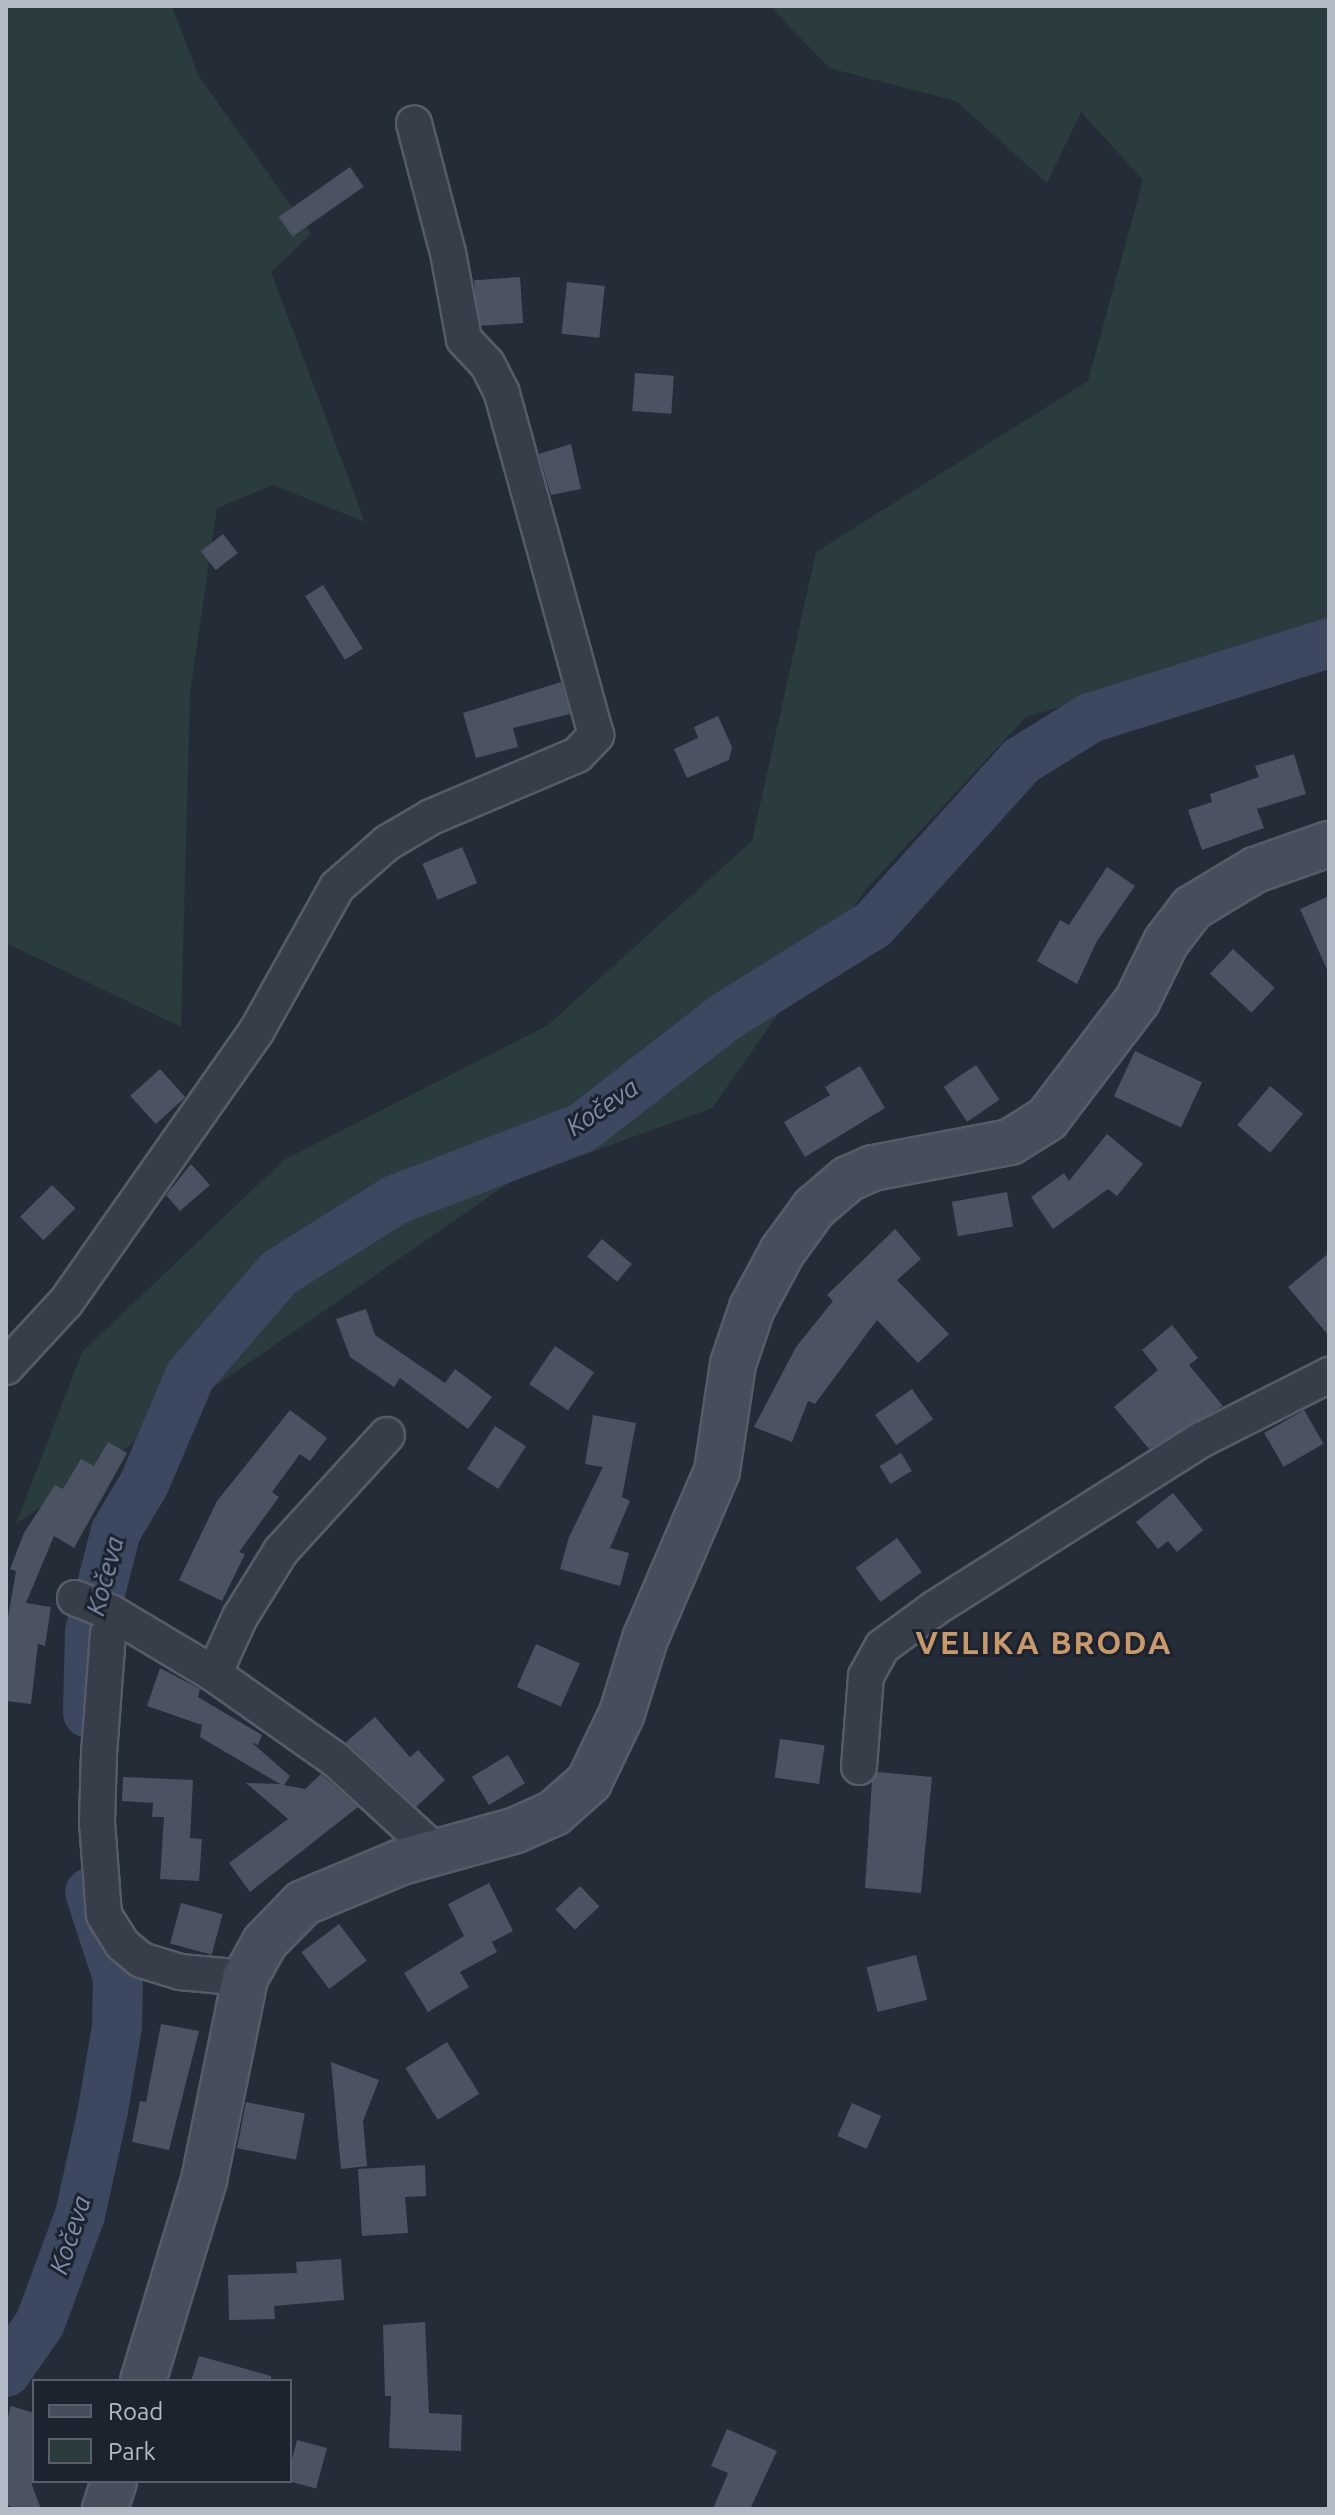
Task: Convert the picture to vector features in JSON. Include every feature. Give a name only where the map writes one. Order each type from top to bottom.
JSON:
[{"type":"main road","points":[[144,2379],[204,2180],[245,1978],[265,1942],[303,1903],[354,1878],[516,1830],[554,1813],[589,1782],[622,1713],[650,1626],[717,1471],[733,1364],[752,1308],[782,1252],[814,1208],[848,1179],[873,1168],[1010,1142],[1047,1119],[1137,1001],[1166,942],[1192,908],[1255,870],[1329,844]]},
{"type":"main road","points":[[105,2509],[113,2483]]},
{"type":"street","points":[[6,1367],[66,1302],[256,1032],[337,887],[387,843],[431,817],[577,755],[596,735],[502,393],[487,364],[464,339],[448,253],[414,123]]},
{"type":"street","points":[[859,1767],[866,1676],[882,1647],[935,1608],[1201,1440],[1329,1375]]},
{"type":"street","points":[[214,1674],[240,1617],[281,1551],[387,1435]]},
{"type":"street","points":[[77,1598],[116,1616],[214,1674],[336,1760],[436,1852]]},
{"type":"street","points":[[116,1616],[108,1634],[99,1754],[97,1822],[104,1915],[122,1944],[141,1960],[180,1972],[245,1978]]},
{"type":"green space","points":[[6,6],[172,6],[198,75],[311,234],[271,272],[365,522],[273,485],[217,508],[190,693],[181,1027],[6,943]]},
{"type":"green space","points":[[770,6],[1329,6],[1329,623],[1253,652],[1026,717],[867,888],[712,1108],[510,1182],[16,1524],[82,1352],[284,1160],[548,1025],[752,841],[816,552],[1088,381],[1143,180],[1081,112],[1047,183],[956,101],[829,68]]},
{"type":"building","points":[[350,167],[364,187],[292,237],[279,217]]},
{"type":"building","points":[[520,277],[523,323],[477,326],[474,280]]},
{"type":"building","points":[[567,282],[605,286],[599,338],[562,334]]},
{"type":"building","points":[[635,373],[674,376],[671,414],[632,411]]},
{"type":"building","points":[[571,444],[581,489],[551,495],[539,454]]},
{"type":"building","points":[[223,534],[238,553],[216,570],[201,551]]},
{"type":"building","points":[[323,585],[363,649],[345,660],[305,596]]},
{"type":"building","points":[[561,682],[570,714],[513,728],[518,747],[476,758],[463,713]]},
{"type":"building","points":[[718,716],[732,747],[729,760],[687,778],[674,749],[698,738],[694,727]]},
{"type":"building","points":[[1294,754],[1306,794],[1257,809],[1264,828],[1202,850],[1188,810],[1212,802],[1210,794],[1259,777],[1255,766]]},
{"type":"building","points":[[462,847],[477,883],[438,900],[422,864]]},
{"type":"building","points":[[1107,867],[1135,886],[1097,941],[1077,984],[1037,961],[1060,920],[1069,925]]},
{"type":"building","points":[[1329,896],[1329,974],[1300,909]]},
{"type":"building","points":[[1233,949],[1275,988],[1251,1013],[1210,974]]},
{"type":"building","points":[[1135,1051],[1202,1082],[1181,1128],[1114,1096]]},
{"type":"building","points":[[976,1065],[999,1100],[967,1122],[944,1087]]},
{"type":"building","points":[[860,1066],[885,1108],[805,1157],[784,1122],[830,1095],[825,1087]]},
{"type":"building","points":[[160,1069],[185,1097],[156,1124],[130,1096]]},
{"type":"building","points":[[1270,1086],[1303,1114],[1270,1153],[1237,1125]]},
{"type":"building","points":[[1107,1134],[1143,1164],[1117,1196],[1108,1189],[1053,1229],[1031,1197],[1064,1173],[1069,1181]]},
{"type":"building","points":[[191,1164],[210,1185],[180,1211],[166,1195]]},
{"type":"building","points":[[52,1185],[75,1208],[44,1240],[20,1217]]},
{"type":"building","points":[[1007,1192],[1013,1226],[958,1236],[952,1202]]},
{"type":"building","points":[[895,1229],[921,1259],[897,1280],[949,1334],[918,1363],[877,1320],[815,1404],[808,1401],[792,1442],[754,1427],[796,1347],[833,1301],[827,1295]]},
{"type":"building","points":[[602,1239],[632,1264],[617,1282],[587,1257]]},
{"type":"building","points":[[1329,1253],[1329,1336],[1288,1287]]},
{"type":"building","points":[[366,1309],[375,1335],[445,1383],[455,1369],[492,1397],[468,1429],[400,1378],[394,1387],[350,1357],[336,1319]]},
{"type":"building","points":[[1172,1325],[1198,1358],[1189,1365],[1223,1406],[1149,1449],[1114,1407],[1158,1370],[1142,1350]]},
{"type":"building","points":[[555,1346],[594,1372],[568,1410],[529,1384]]},
{"type":"building","points":[[912,1389],[933,1419],[896,1445],[875,1415]]},
{"type":"building","points":[[290,1410],[327,1438],[310,1461],[300,1454],[272,1492],[279,1497],[239,1552],[245,1554],[222,1601],[179,1580],[217,1501]]},
{"type":"building","points":[[1304,1410],[1324,1444],[1284,1467],[1264,1433]]},
{"type":"building","points":[[593,1415],[636,1423],[622,1497],[630,1501],[610,1548],[629,1553],[620,1586],[560,1569],[569,1537],[603,1467],[585,1464]]},
{"type":"building","points":[[495,1426],[526,1446],[498,1489],[467,1469]]},
{"type":"building","points":[[108,1442],[127,1453],[74,1548],[54,1536],[26,1603],[51,1607],[45,1646],[38,1644],[31,1704],[6,1701],[6,1629],[16,1571],[10,1569],[24,1533],[55,1485],[63,1489],[81,1459],[94,1466]]},
{"type":"building","points":[[901,1453],[912,1471],[890,1484],[880,1466]]},
{"type":"building","points":[[1173,1493],[1203,1530],[1177,1552],[1168,1541],[1158,1549],[1136,1522]]},
{"type":"building","points":[[897,1538],[922,1572],[880,1602],[856,1568]]},
{"type":"building","points":[[536,1644],[580,1664],[561,1706],[517,1687]]},
{"type":"building","points":[[160,1668],[200,1689],[198,1697],[262,1735],[258,1745],[251,1742],[290,1776],[284,1785],[305,1789],[321,1774],[358,1807],[250,1892],[229,1863],[288,1819],[246,1783],[280,1784],[200,1737],[202,1725],[147,1706]]},
{"type":"building","points":[[375,1717],[410,1757],[418,1750],[445,1780],[416,1807],[346,1742]]},
{"type":"building","points":[[780,1739],[825,1745],[819,1784],[775,1778]]},
{"type":"building","points":[[508,1755],[525,1783],[489,1805],[472,1777]]},
{"type":"building","points":[[878,1772],[932,1777],[921,1893],[865,1888],[872,1781]]},
{"type":"building","points":[[123,1777],[193,1780],[190,1838],[202,1839],[199,1881],[160,1879],[164,1817],[152,1817],[153,1803],[122,1801]]},
{"type":"building","points":[[489,1883],[513,1931],[492,1942],[497,1952],[460,1972],[469,1987],[428,2012],[404,1973],[464,1936],[448,1904]]},
{"type":"building","points":[[580,1886],[599,1906],[575,1930],[556,1910]]},
{"type":"building","points":[[181,1903],[223,1914],[212,1955],[170,1944]]},
{"type":"building","points":[[339,1924],[367,1961],[329,1989],[301,1952]]},
{"type":"building","points":[[916,1955],[927,2000],[878,2012],[867,1967]]},
{"type":"building","points":[[161,2024],[199,2031],[169,2150],[132,2142],[140,2101],[146,2102]]},
{"type":"building","points":[[447,2042],[479,2094],[438,2120],[405,2068]]},
{"type":"building","points":[[331,2062],[379,2080],[363,2121],[367,2166],[341,2169]]},
{"type":"building","points":[[246,2102],[305,2113],[296,2160],[237,2148]]},
{"type":"building","points":[[852,2103],[881,2116],[867,2149],[837,2136]]},
{"type":"building","points":[[425,2165],[426,2196],[405,2197],[408,2233],[362,2236],[358,2169]]},
{"type":"building","points":[[341,2259],[344,2300],[274,2306],[275,2319],[229,2320],[228,2275],[297,2273],[296,2262]]},
{"type":"building","points":[[425,2322],[429,2413],[462,2415],[461,2451],[389,2448],[391,2396],[385,2396],[383,2325]]},
{"type":"building","points":[[199,2356],[271,2376],[271,2379],[192,2379]]},
{"type":"building","points":[[11,2406],[32,2412],[32,2485],[41,2509],[15,2509],[6,2504],[6,2424]]},
{"type":"building","points":[[727,2429],[777,2451],[750,2509],[713,2509],[728,2473],[711,2466]]},
{"type":"building","points":[[297,2440],[327,2448],[316,2489],[292,2482],[292,2459]]},
{"type":"waterway","name":"Kočeva","points":[[88,1713],[90,1632],[116,1531],[144,1484],[190,1376],[279,1273],[395,1200],[582,1128],[725,1017],[873,925],[1021,761],[1090,718],[1329,643]]},
{"type":"waterway","name":"Kočeva","points":[[6,2372],[40,2323],[80,2215],[103,2110],[117,2026],[118,1978],[90,1892]]},
{"type":"district","name":"VELIKA BRODA","points":[[1044,1642]]}]
